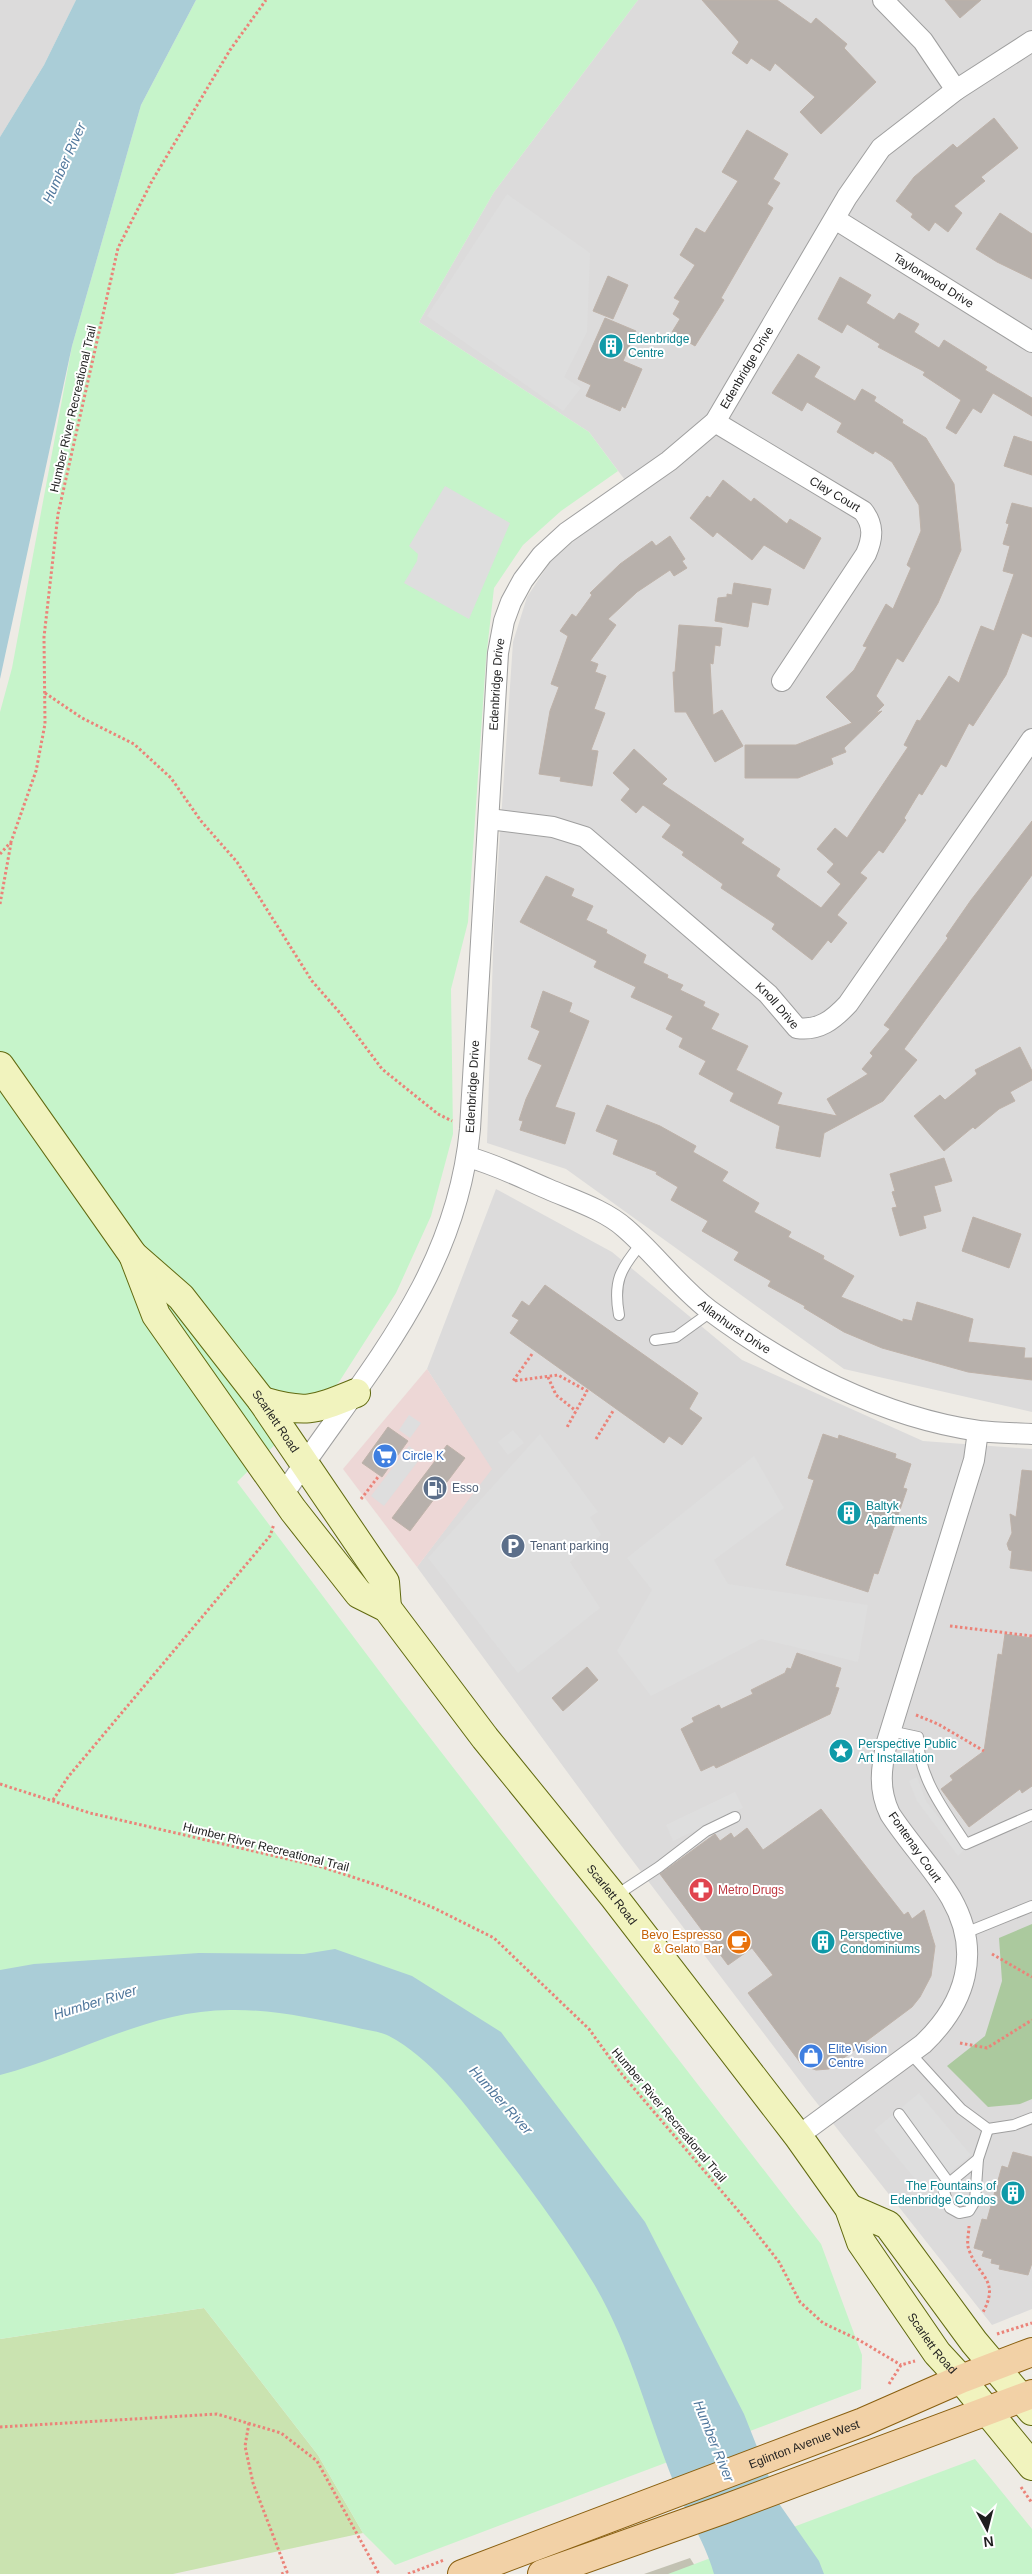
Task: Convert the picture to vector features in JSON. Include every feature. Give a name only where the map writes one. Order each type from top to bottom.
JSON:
[{"type":"main road","name":"Scarlett Road","points":[[0,1066],[133,1255],[181,1297],[262,1401],[385,1582],[387,1608]]},
{"type":"main road","name":"Scarlett Road","points":[[133,1255],[156,1315],[283,1495],[359,1594],[387,1608],[485,1738],[614,1897],[798,2136],[849,2208],[861,2242],[937,2353],[961,2379],[1032,2466]]},
{"type":"main road","points":[[262,1401],[294,1410],[311,1410],[356,1393]]},
{"type":"main road","points":[[849,2208],[888,2225],[974,2342],[1029,2401]]},
{"type":"main road","name":"Eglinton Avenue West","points":[[462,2574],[863,2422],[961,2379],[1032,2352]]},
{"type":"main road","points":[[542,2574],[986,2410],[1029,2401]]},
{"type":"street","points":[[883,0],[923,41],[956,90]]},
{"type":"street","name":"Edenbridge Drive","points":[[283,1495],[392,1341],[432,1268],[454,1211],[468,1157],[498,653],[504,621],[523,580],[542,555],[566,533],[669,461],[715,422],[863,171],[881,148],[956,90],[1032,41]]},
{"type":"street","name":"Taylorwood Drive","points":[[835,219],[1032,342]]},
{"type":"street","name":"Clay Court","points":[[715,422],[863,511],[869,518],[871,541],[866,554],[782,681]]},
{"type":"street","name":"Knoll Drive","points":[[489,819],[553,827],[585,837],[768,994],[797,1028],[809,1030],[830,1021],[848,1004],[1032,739]]},
{"type":"street","name":"Allanhurst Drive","points":[[468,1157],[509,1170],[607,1216],[624,1227],[692,1295],[712,1311],[777,1356],[847,1391],[909,1413],[978,1431],[1032,1434]]},
{"type":"street","name":"Fontenay Court","points":[[798,2136],[911,2054],[937,2030],[959,1998],[966,1963],[965,1933],[962,1922],[946,1891],[898,1826],[885,1802],[881,1772],[890,1731],[971,1469],[978,1431]]},
{"type":"lane","points":[[619,1315],[616,1292],[620,1272],[641,1244]]},
{"type":"lane","points":[[655,1340],[676,1337],[712,1311]]},
{"type":"lane","points":[[890,1731],[918,1737],[918,1752],[927,1782],[966,1844],[1032,1815]]},
{"type":"lane","points":[[614,1897],[659,1867],[706,1831],[735,1817]]},
{"type":"lane","points":[[965,1933],[1032,1906]]},
{"type":"lane","points":[[911,2054],[961,2109],[988,2129],[1014,2125],[1032,2118]]},
{"type":"lane","points":[[899,2114],[949,2183]]},
{"type":"lane","points":[[978,2159],[949,2183],[944,2192],[950,2208],[959,2213],[969,2210],[975,2201],[978,2159],[988,2129]]},
{"type":"path","name":"Humber River Recreational Trail","points":[[0,854],[11,842],[36,771],[45,724],[44,637],[58,514],[118,248],[152,181],[230,50],[266,0]]},
{"type":"path","points":[[44,692],[82,718],[134,744],[171,778],[201,821],[236,862],[312,981],[340,1013],[382,1070],[438,1114],[470,1129]]},
{"type":"path","points":[[0,904],[11,842]]},
{"type":"path","points":[[532,1354],[513,1381],[558,1375],[587,1391],[566,1429]]},
{"type":"path","points":[[548,1377],[556,1395],[576,1411]]},
{"type":"path","points":[[596,1440],[613,1411]]},
{"type":"path","points":[[361,1499],[378,1478]]},
{"type":"path","points":[[53,1800],[68,1777],[270,1536],[274,1523]]},
{"type":"path","points":[[950,1626],[1032,1636]]},
{"type":"path","points":[[916,1715],[938,1724],[984,1751]]},
{"type":"path","name":"Humber River Recreational Trail","points":[[0,1784],[53,1800],[90,1814],[322,1868],[383,1887],[434,1908],[494,1938],[589,2029],[620,2072],[747,2221],[779,2262],[800,2302],[823,2323],[858,2340],[901,2366]]},
{"type":"path","points":[[992,1954],[1032,1977]]},
{"type":"path","points":[[960,2043],[987,2048],[1032,2020]]},
{"type":"path","points":[[969,2223],[968,2248],[990,2287],[990,2300],[982,2314]]},
{"type":"path","points":[[996,2334],[1032,2323]]},
{"type":"path","points":[[0,2427],[217,2414],[281,2433],[317,2461],[379,2574]]},
{"type":"path","points":[[249,2423],[245,2446],[253,2483],[287,2572],[282,2574]]},
{"type":"shaded area","points":[[0,0],[76,0],[44,65],[0,137]]},
{"type":"shaded area","points":[[638,0],[1032,0],[1032,1412],[844,1369],[566,1169],[487,1143],[494,923],[513,642],[527,597],[550,562],[585,531],[637,496],[589,432],[419,322],[494,192]]},
{"type":"shaded area","points":[[507,194],[590,253],[587,332],[564,377],[581,388],[563,411],[427,316]]},
{"type":"shaded area","points":[[445,486],[510,523],[469,619],[404,583],[417,561],[418,554],[409,546]]},
{"type":"shaded area","points":[[496,1189],[612,1252],[742,1360],[923,1441],[1032,1449],[1032,2309],[992,2325],[809,2093],[620,1844],[417,1567],[491,1469],[427,1369]]},
{"type":"shaded area","points":[[427,1369],[492,1469],[417,1567],[343,1469]]},
{"type":"shaded area","points":[[409,1415],[421,1423],[410,1438],[399,1430]]},
{"type":"shaded area","points":[[513,1430],[524,1443],[508,1455],[498,1442]]},
{"type":"shaded area","name":"Tenant parking","points":[[540,1434],[598,1512],[590,1517],[601,1535],[570,1562],[600,1608],[518,1673],[428,1558]]},
{"type":"shaded area","points":[[409,1446],[422,1456],[384,1506],[371,1496]]},
{"type":"shaded area","points":[[754,1456],[784,1508],[714,1560],[728,1584],[868,1605],[858,1662],[761,1639],[651,1696],[617,1651],[652,1590],[627,1558]]},
{"type":"shaded area","points":[[917,1777],[926,1801],[964,1850],[958,1856],[917,1801],[909,1781]]},
{"type":"shaded area","points":[[735,1792],[743,1808],[673,1841],[666,1825]]},
{"type":"shaded area","points":[[919,2093],[971,2155],[926,2192],[874,2130]]},
{"type":"shaded area","points":[[690,2558],[700,2574],[644,2574]]},
{"type":"green space","points":[[196,0],[638,0],[494,192],[419,322],[589,432],[618,471],[561,511],[523,545],[494,588],[486,659],[468,922],[451,989],[453,1134],[431,1216],[396,1293],[339,1382],[237,1482],[401,1700],[821,2244],[862,2355],[861,2389],[395,2565],[363,2533],[318,2455],[204,2308],[0,2339],[0,712],[12,668],[72,346],[141,105]]},
{"type":"green space","points":[[1032,1924],[1032,2099],[1020,2104],[988,2107],[947,2066],[985,2036],[1002,1981],[999,1938]]},
{"type":"green space","points":[[204,2308],[318,2455],[363,2533],[173,2574],[0,2574],[0,2339]]},
{"type":"green space","points":[[975,2459],[1032,2529],[1032,2574],[668,2574]]},
{"type":"water","name":"Humber River","points":[[76,0],[196,0],[141,105],[72,346],[0,679],[0,137],[44,65]]},
{"type":"water","name":"Humber River","points":[[335,1949],[412,1976],[501,2032],[645,2222],[744,2414],[780,2505],[819,2561],[824,2574],[714,2574],[706,2551],[674,2483],[618,2332],[594,2284],[544,2208],[467,2107],[444,2080],[404,2045],[389,2036],[376,2032],[310,2018],[250,2010],[204,2011],[174,2016],[145,2024],[0,2075],[0,1970],[34,1964],[199,1953],[304,1954]]},
{"type":"building","points":[[702,0],[777,0],[811,24],[816,18],[847,44],[844,48],[876,82],[821,134],[800,112],[815,97],[775,63],[770,71],[751,58],[747,64],[732,53],[739,42]]},
{"type":"building","points":[[945,0],[981,0],[960,18]]},
{"type":"building","points":[[994,118],[1018,148],[981,177],[985,181],[954,206],[962,213],[948,232],[935,222],[929,231],[911,217],[913,214],[896,201],[914,177],[953,144],[957,148]]},
{"type":"building","points":[[747,130],[788,154],[773,179],[780,183],[767,204],[773,208],[721,298],[724,300],[695,346],[672,332],[680,319],[673,314],[680,301],[674,298],[695,265],[680,255],[696,228],[705,233],[738,181],[722,172]]},
{"type":"building","points":[[1000,213],[1032,234],[1032,279],[997,262],[976,249]]},
{"type":"building","points":[[608,276],[628,285],[613,319],[593,311]]},
{"type":"building","points":[[840,277],[871,295],[866,303],[894,320],[899,313],[919,324],[914,332],[939,348],[944,340],[987,367],[985,370],[1032,398],[1032,416],[993,393],[981,413],[973,408],[956,434],[946,428],[961,400],[923,375],[925,372],[878,347],[880,344],[847,324],[842,333],[818,319]]},
{"type":"building","name":"Edenbridge Centre","points":[[605,318],[636,331],[623,361],[642,369],[625,408],[622,406],[620,411],[586,396],[591,385],[578,379]]},
{"type":"building","points":[[798,354],[820,367],[814,377],[855,401],[862,389],[876,397],[874,401],[903,420],[902,423],[926,438],[954,484],[961,550],[938,603],[903,662],[897,658],[876,696],[884,705],[876,713],[882,711],[844,748],[846,752],[831,758],[833,764],[798,778],[745,778],[745,745],[796,745],[852,723],[826,697],[854,670],[867,647],[863,646],[886,604],[893,609],[911,568],[907,565],[921,531],[919,505],[892,462],[875,451],[873,454],[837,432],[842,423],[807,402],[802,411],[772,393]]},
{"type":"building","points":[[1014,436],[1032,442],[1032,475],[1004,466]]},
{"type":"building","points":[[723,480],[751,502],[754,498],[787,524],[790,519],[821,538],[804,569],[764,545],[752,560],[717,532],[713,537],[690,518],[707,496],[710,498]]},
{"type":"building","points":[[1012,503],[1032,508],[1032,637],[1022,633],[1006,675],[973,726],[969,723],[946,767],[941,764],[922,795],[919,793],[904,818],[906,820],[883,853],[879,850],[860,873],[867,878],[837,915],[847,923],[831,943],[828,940],[812,960],[772,929],[775,924],[721,888],[723,884],[682,855],[684,852],[662,837],[671,825],[643,805],[636,813],[621,800],[630,789],[613,773],[634,749],[667,779],[662,784],[744,839],[741,843],[780,869],[776,876],[821,908],[841,884],[827,872],[834,864],[817,849],[835,828],[847,838],[908,747],[904,745],[917,720],[920,721],[949,676],[959,683],[981,626],[994,631],[1014,574],[1003,571],[1010,546],[1003,544],[1009,524],[1006,523]]},
{"type":"building","points":[[670,536],[685,559],[682,561],[687,568],[674,576],[670,570],[637,592],[608,619],[616,625],[590,661],[598,664],[595,672],[606,676],[594,709],[605,713],[591,750],[598,751],[592,786],[560,781],[561,777],[539,774],[550,711],[559,687],[551,684],[568,636],[560,631],[572,614],[576,617],[592,595],[590,593],[620,564],[652,541],[656,546]]},
{"type":"building","points":[[734,583],[771,589],[768,605],[752,602],[748,627],[715,621],[718,598],[727,597],[727,594],[732,595]]},
{"type":"building","points":[[679,625],[722,628],[720,646],[715,645],[713,664],[710,663],[713,715],[722,710],[743,746],[715,762],[686,712],[675,712],[673,672],[675,672]]},
{"type":"building","points":[[1032,821],[1032,875],[904,1049],[917,1060],[883,1101],[824,1133],[820,1157],[776,1148],[780,1126],[730,1101],[734,1093],[699,1074],[706,1061],[679,1047],[683,1038],[666,1029],[673,1016],[631,997],[636,987],[594,967],[597,961],[520,922],[546,876],[574,889],[571,896],[593,906],[586,920],[607,930],[606,933],[646,955],[643,963],[668,975],[667,978],[683,985],[680,990],[705,1002],[703,1006],[719,1014],[711,1029],[748,1046],[736,1070],[782,1093],[777,1104],[837,1116],[827,1099],[868,1074],[862,1069],[873,1056],[870,1053],[890,1029],[884,1025],[948,938],[946,936],[971,900]]},
{"type":"building","points":[[543,991],[572,1003],[569,1012],[589,1021],[555,1107],[575,1113],[565,1144],[520,1130],[523,1121],[519,1120],[526,1099],[542,1065],[528,1059],[540,1031],[531,1027]]},
{"type":"building","points":[[1020,1047],[1032,1071],[1032,1080],[1010,1092],[1015,1101],[999,1109],[975,1129],[973,1127],[944,1151],[914,1116],[940,1095],[945,1100],[977,1074],[975,1070]]},
{"type":"building","points":[[607,1105],[660,1126],[696,1146],[693,1152],[728,1172],[722,1181],[759,1203],[754,1212],[791,1232],[788,1237],[824,1256],[823,1259],[854,1276],[841,1297],[903,1322],[903,1319],[912,1321],[917,1302],[973,1319],[968,1342],[1025,1348],[1024,1358],[1032,1358],[1032,1380],[968,1372],[882,1348],[844,1332],[804,1308],[805,1306],[768,1286],[771,1281],[734,1260],[739,1252],[702,1231],[708,1221],[671,1200],[678,1187],[656,1174],[657,1172],[613,1154],[618,1140],[596,1131]]},
{"type":"building","points":[[944,1158],[952,1181],[934,1186],[941,1211],[923,1216],[926,1228],[900,1236],[892,1208],[897,1207],[892,1192],[895,1191],[890,1174]]},
{"type":"building","points":[[973,1217],[1021,1234],[1009,1268],[962,1251]]},
{"type":"building","points":[[545,1285],[698,1393],[689,1409],[702,1418],[682,1445],[669,1436],[664,1443],[510,1333],[519,1320],[512,1316],[522,1301],[529,1306]]},
{"type":"building","points":[[388,1427],[408,1441],[382,1477],[362,1463]]},
{"type":"building","name":"Baltyk Apartments","points":[[823,1434],[838,1439],[839,1435],[896,1454],[895,1458],[911,1464],[903,1488],[907,1489],[878,1574],[874,1573],[868,1592],[786,1565],[814,1480],[808,1478]]},
{"type":"building","points":[[447,1445],[465,1458],[410,1531],[392,1518]]},
{"type":"building","points":[[1022,1470],[1032,1471],[1032,1571],[1010,1568],[1012,1551],[1009,1550],[1007,1544],[1012,1533],[1010,1514],[1016,1517]]},
{"type":"building","points":[[1005,1634],[1032,1638],[1032,1786],[1022,1793],[1020,1789],[969,1827],[941,1789],[953,1780],[950,1776],[984,1751],[998,1654],[1002,1655]]},
{"type":"building","points":[[797,1653],[841,1668],[835,1687],[839,1688],[830,1714],[716,1768],[714,1765],[701,1771],[681,1729],[694,1722],[692,1718],[719,1705],[721,1709],[753,1694],[751,1690],[785,1673],[787,1668],[791,1669]]},
{"type":"building","points":[[587,1667],[598,1680],[563,1711],[552,1698]]},
{"type":"building","name":"Perspective Condominiums","points":[[821,1809],[904,1915],[908,1912],[912,1919],[924,1910],[935,1946],[931,1976],[920,1997],[912,2007],[829,2069],[816,2070],[802,2065],[748,1993],[773,1975],[752,1948],[728,1965],[660,1874],[715,1834],[720,1841],[731,1833],[734,1838],[747,1828],[763,1850]]},
{"type":"building","name":"The Fountains of Edenbridge Condos","points":[[1013,2152],[1032,2157],[1032,2263],[1028,2275],[999,2269],[1000,2265],[991,2263],[992,2259],[982,2256],[984,2251],[974,2248],[982,2219],[987,2220],[1002,2166],[1008,2168]]},
{"type":"place","name":"Edenbridge Centre","points":[[611,346]]},
{"type":"place","name":"Circle K","points":[[385,1456]]},
{"type":"place","name":"Esso","points":[[435,1488]]},
{"type":"place","name":"Baltyk Apartments","points":[[849,1513]]},
{"type":"place","name":"Tenant parking","points":[[513,1546]]},
{"type":"place","name":"Perspective Public Art Installation","points":[[841,1751]]},
{"type":"place","name":"Metro Drugs","points":[[701,1890]]},
{"type":"place","name":"Bevo Espresso & Gelato Bar","points":[[739,1942]]},
{"type":"place","name":"Perspective Condominiums","points":[[823,1942]]},
{"type":"place","name":"Elite Vision Centre","points":[[811,2056]]},
{"type":"place","name":"The Fountains of Edenbridge Condos","points":[[1013,2193]]}]
